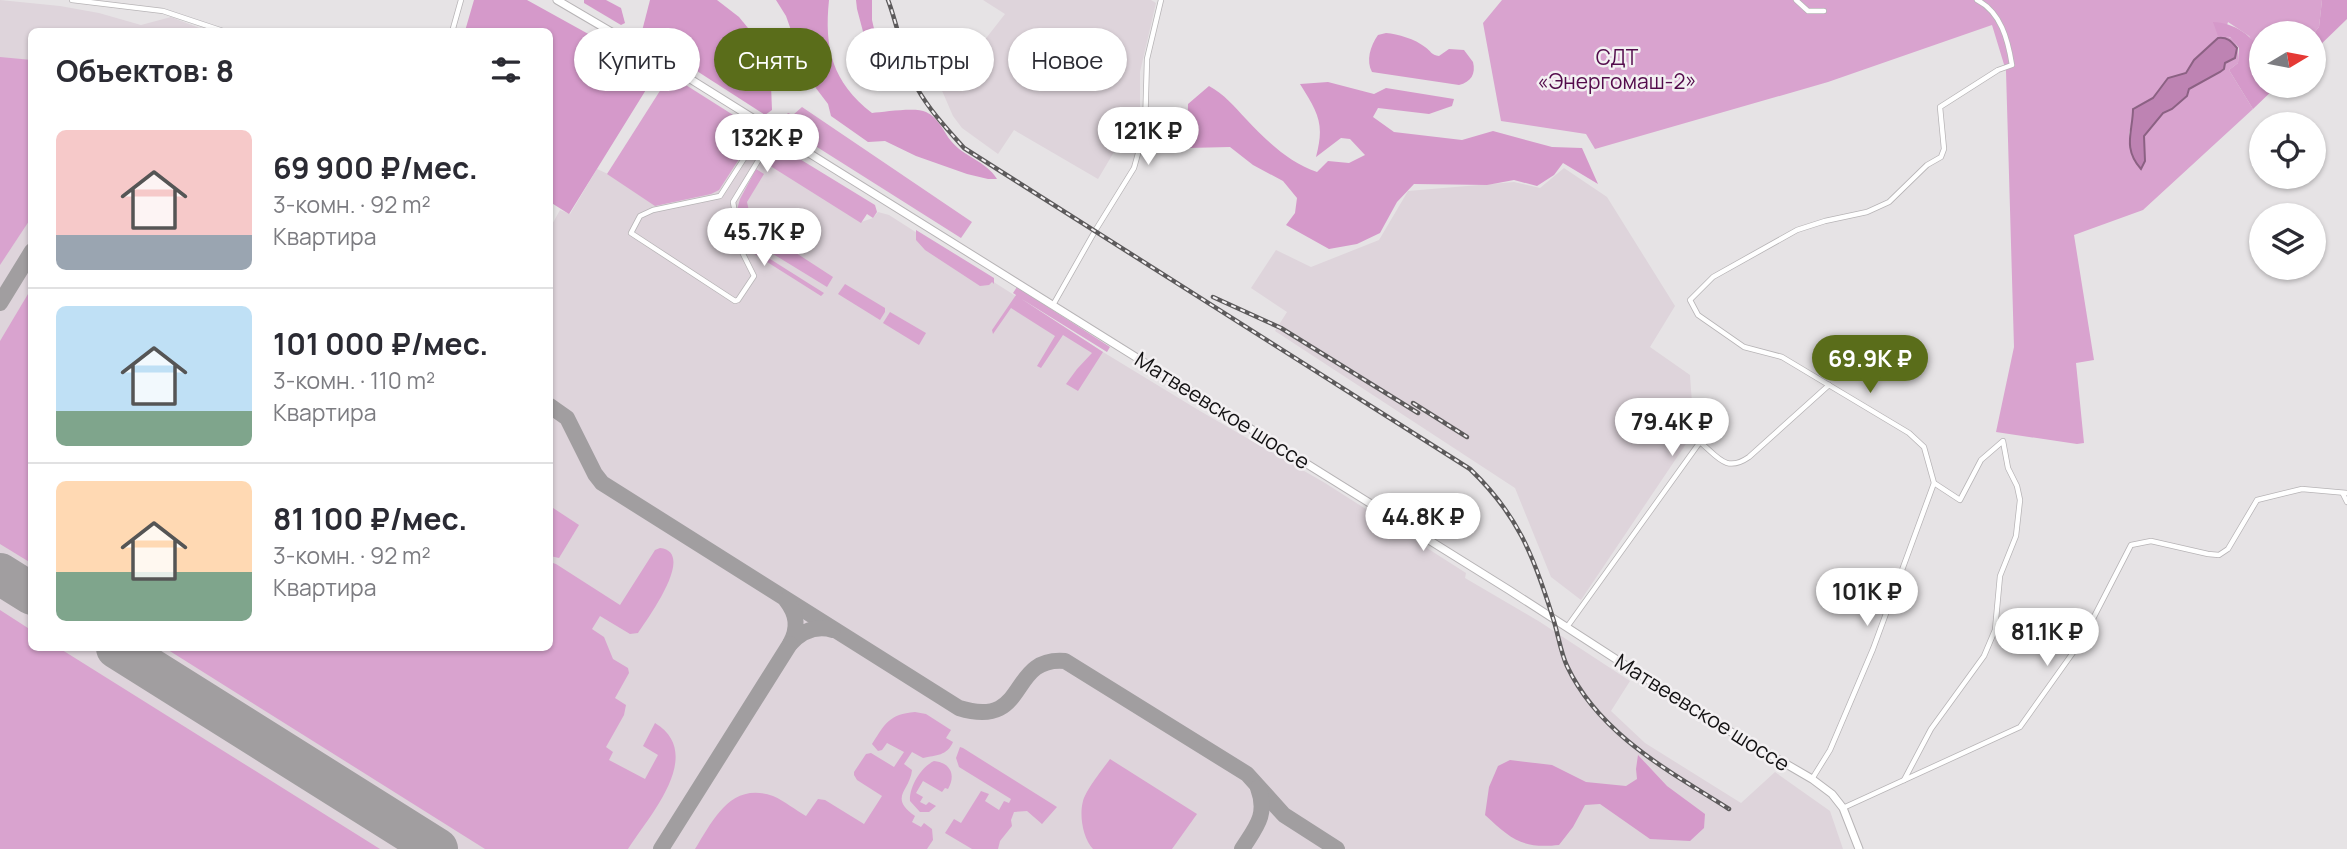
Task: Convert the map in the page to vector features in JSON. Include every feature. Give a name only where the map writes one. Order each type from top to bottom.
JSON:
[{"type":"main road","name":"Матвеевское шоссе","points":[[557,0],[625,39],[1292,454],[1707,718],[1812,779],[1832,794],[1843,808],[1859,849]]},
{"type":"street","points":[[72,0],[163,11],[214,28]]},
{"type":"street","points":[[453,28],[461,0]]},
{"type":"street","points":[[1053,306],[1095,231],[1135,168],[1145,128],[1147,59],[1161,0]]},
{"type":"street","points":[[1796,0],[1808,11],[1824,11]]},
{"type":"street","points":[[1812,779],[1830,750],[1873,649],[1934,483],[1924,447],[1909,433],[1782,357],[1744,347],[1698,315],[1690,300],[1713,276],[1797,230],[1867,212],[1892,200],[1923,168],[1941,157],[1944,143],[1940,107],[1998,70],[2012,65],[2009,46],[1999,22],[1989,6],[1977,0]]},
{"type":"street","points":[[765,126],[720,196],[653,210],[640,216],[631,233],[735,301],[754,276],[742,252],[733,202],[775,133]]},
{"type":"street","points":[[1567,628],[1700,442],[1726,463],[1739,463],[1829,385]]},
{"type":"street","points":[[1903,780],[1931,729],[1986,653],[1995,630],[2001,568],[2016,536],[2019,513],[2019,493],[2008,468],[2003,441],[1980,460],[1960,500],[1934,483]]},
{"type":"street","points":[[1843,808],[2020,727],[2082,640],[2131,545],[2151,541],[2218,555],[2228,549],[2257,500],[2302,489],[2345,493],[2347,502]]},
{"type":"shaded area","points":[[0,0],[60,6],[141,25],[171,17],[199,28],[28,28],[28,651],[553,651],[553,223],[560,210],[570,214],[597,169],[608,174],[659,93],[861,222],[873,218],[878,212],[889,215],[1103,352],[1325,483],[1466,573],[1465,578],[1540,622],[1630,681],[1611,711],[1645,743],[1741,803],[1775,772],[1830,811],[1843,849],[0,849]]},
{"type":"shaded area","points":[[474,0],[527,0],[578,28],[574,28],[574,91],[645,91],[569,214],[553,204],[553,28],[466,28]]},
{"type":"shaded area","points":[[584,0],[606,0],[621,8],[625,23],[621,25],[584,3]]},
{"type":"shaded area","points":[[650,0],[717,0],[739,17],[748,28],[714,28],[714,82],[700,73],[700,28],[643,28]]},
{"type":"shaded area","points":[[776,0],[829,0],[828,28],[790,28]]},
{"type":"shaded area","points":[[856,0],[872,0],[874,28],[862,28]]},
{"type":"shaded area","points":[[983,0],[1151,0],[1156,3],[1140,72],[1140,108],[1098,179],[1014,130],[998,154],[962,128],[953,116],[942,91],[994,91],[994,28],[1005,14]]},
{"type":"shaded area","points":[[2322,0],[2347,0],[2347,19],[2326,39],[2326,21],[2320,21]]},
{"type":"shaded area","points":[[2213,22],[2228,25],[2249,37],[2249,98],[2264,98],[2253,109],[2229,70],[2238,63],[2239,48],[2230,37],[2218,36]]},
{"type":"shaded area","points":[[1386,33],[1411,39],[1439,56],[1449,49],[1464,50],[1473,62],[1472,77],[1459,85],[1372,72],[1369,63],[1371,49],[1378,35]]},
{"type":"shaded area","points":[[2218,38],[2229,40],[2237,48],[2235,58],[2225,63],[2220,72],[2189,89],[2187,96],[2163,113],[2144,136],[2145,161],[2141,169],[2130,147],[2133,109],[2153,98],[2168,78],[2186,73],[2194,60]]},
{"type":"shaded area","points":[[832,56],[846,91],[850,91],[872,113],[908,110],[926,112],[938,121],[956,146],[987,168],[997,179],[967,174],[916,156],[885,141],[868,142],[831,116],[828,104],[818,91],[832,91]]},
{"type":"shaded area","points":[[1328,82],[1374,94],[1386,88],[1454,99],[1452,106],[1429,114],[1378,108],[1373,117],[1394,132],[1462,140],[1493,131],[1552,147],[1582,148],[1598,184],[1563,163],[1554,175],[1537,186],[1514,180],[1487,185],[1414,184],[1397,202],[1380,233],[1357,244],[1329,249],[1286,225],[1295,213],[1297,198],[1283,181],[1253,165],[1230,147],[1187,148],[1188,104],[1209,86],[1229,101],[1270,143],[1306,168],[1317,172],[1328,161],[1349,163],[1365,155],[1350,139],[1341,138],[1316,157],[1320,127],[1300,84]]},
{"type":"shaded area","points":[[728,91],[771,91],[772,110],[765,115]]},
{"type":"shaded area","points":[[1564,168],[1607,197],[1675,306],[1650,347],[1690,375],[1694,432],[1581,600],[1551,577],[1515,488],[1275,331],[1287,312],[1251,288],[1276,250],[1311,267],[1379,240],[1408,191],[1514,182],[1540,188]]},
{"type":"shaded area","points":[[1638,755],[1667,786],[1705,814],[1704,828],[1690,841],[1650,839],[1600,804],[1585,805],[1559,845],[1526,844],[1510,836],[1485,815],[1489,787],[1498,766],[1510,760],[1552,765],[1586,782],[1626,786],[1637,779]]},
{"type":"green space","name":"СДТ «Энергомаш-2»","points":[[1502,0],[2322,0],[2320,21],[2249,21],[2249,36],[2228,22],[2224,35],[2235,42],[2238,54],[2238,63],[2229,70],[2253,109],[2143,210],[2074,235],[2094,360],[2076,363],[2084,443],[1996,432],[2014,347],[2006,71],[1992,25],[1828,82],[1595,149],[1586,134],[1501,121],[1483,23]],"holes":[[[2218,38],[2224,69],[2188,89],[2172,109],[2157,119],[2144,136],[2145,161],[2137,164],[2129,133],[2133,108],[2153,98],[2168,78],[2187,73],[2194,60]]]},
{"type":"green space","points":[[0,57],[28,60],[28,223],[0,265]]},
{"type":"green space","points":[[660,91],[695,91],[749,125],[750,142],[719,190],[711,194],[655,206],[607,174]]},
{"type":"green space","points":[[802,107],[972,222],[961,238],[779,123],[788,113],[793,115]]},
{"type":"green space","points":[[785,150],[875,205],[877,212],[873,218],[867,214],[861,223],[764,162],[770,151]]},
{"type":"green space","points":[[756,169],[764,174],[747,202],[749,211],[774,230],[759,252],[824,293],[821,296],[745,248],[737,210]]},
{"type":"green space","points":[[916,230],[994,278],[994,284],[992,282],[980,286],[925,250],[916,240]]},
{"type":"green space","points":[[773,238],[833,277],[827,287],[765,249]]},
{"type":"green space","points":[[845,284],[885,308],[880,320],[838,294]]},
{"type":"green space","points":[[1017,287],[1110,347],[1107,352],[1020,298],[1103,352],[1078,391],[1066,384],[1092,353],[1063,335],[1041,368],[1037,366],[1055,336],[1011,308],[993,334],[992,330],[1016,295],[1013,293]]},
{"type":"green space","points":[[28,294],[28,561],[0,544],[0,341]]},
{"type":"green space","points":[[890,312],[926,333],[919,345],[883,323]]},
{"type":"green space","points":[[553,508],[579,525],[559,558],[553,557]]},
{"type":"green space","points":[[660,548],[670,552],[673,561],[672,573],[659,601],[638,633],[630,634],[600,616],[592,629],[604,637],[613,659],[628,668],[629,673],[615,698],[626,705],[624,715],[606,747],[613,752],[609,760],[645,779],[658,755],[643,746],[655,723],[669,736],[675,751],[674,768],[668,785],[628,849],[485,849],[170,651],[553,651],[553,563],[620,605],[655,550]]},
{"type":"green space","points":[[0,610],[28,628],[28,651],[64,651],[380,849],[0,849]]},
{"type":"green space","points":[[915,712],[926,714],[951,730],[946,738],[953,742],[948,750],[937,755],[923,758],[912,752],[904,764],[912,770],[903,794],[903,804],[915,816],[912,822],[921,827],[924,823],[932,829],[933,840],[927,849],[695,849],[725,806],[746,794],[773,796],[806,816],[818,799],[825,800],[864,824],[882,796],[857,780],[854,772],[866,754],[871,753],[894,767],[904,752],[887,743],[878,751],[872,744],[893,718]]},
{"type":"green space","points":[[960,747],[1057,807],[1042,824],[1027,811],[1014,812],[1012,826],[1000,841],[998,849],[972,849],[945,833],[954,819],[961,823],[981,791],[989,794],[985,801],[999,810],[1004,801],[1009,803],[1011,799],[959,767],[956,758]]},
{"type":"green space","points":[[1110,759],[1197,814],[1172,849],[1093,849],[1083,826],[1083,801]]},
{"type":"green space","points":[[934,761],[948,767],[952,779],[948,789],[945,788],[942,792],[923,781],[916,793],[923,797],[920,802],[926,805],[929,802],[936,806],[929,812],[920,812],[910,801],[911,790],[920,773]]},
{"type":"taxiway","points":[[0,303],[28,258]]},
{"type":"taxiway","points":[[553,408],[567,418],[602,483],[959,708],[982,712],[997,709],[1008,701],[1034,669],[1047,662],[1065,661],[1247,774],[1284,815],[1337,849]]},
{"type":"taxiway","points":[[786,600],[796,621],[790,644],[810,630],[833,630]]},
{"type":"taxiway","points":[[661,849],[790,644]]},
{"type":"taxiway","points":[[1242,849],[1256,827],[1261,813],[1258,788]]},
{"type":"runway","points":[[0,574],[28,592]]},
{"type":"runway","points":[[122,651],[437,849]]},
{"type":"railway","points":[[888,0],[917,88],[933,112],[964,148],[1470,469],[1500,502],[1522,536],[1545,593],[1567,666],[1597,712],[1638,749],[1729,809]]},
{"type":"railway","points":[[1213,297],[1281,328],[1418,413]]},
{"type":"railway","points":[[1413,403],[1467,437]]}]
